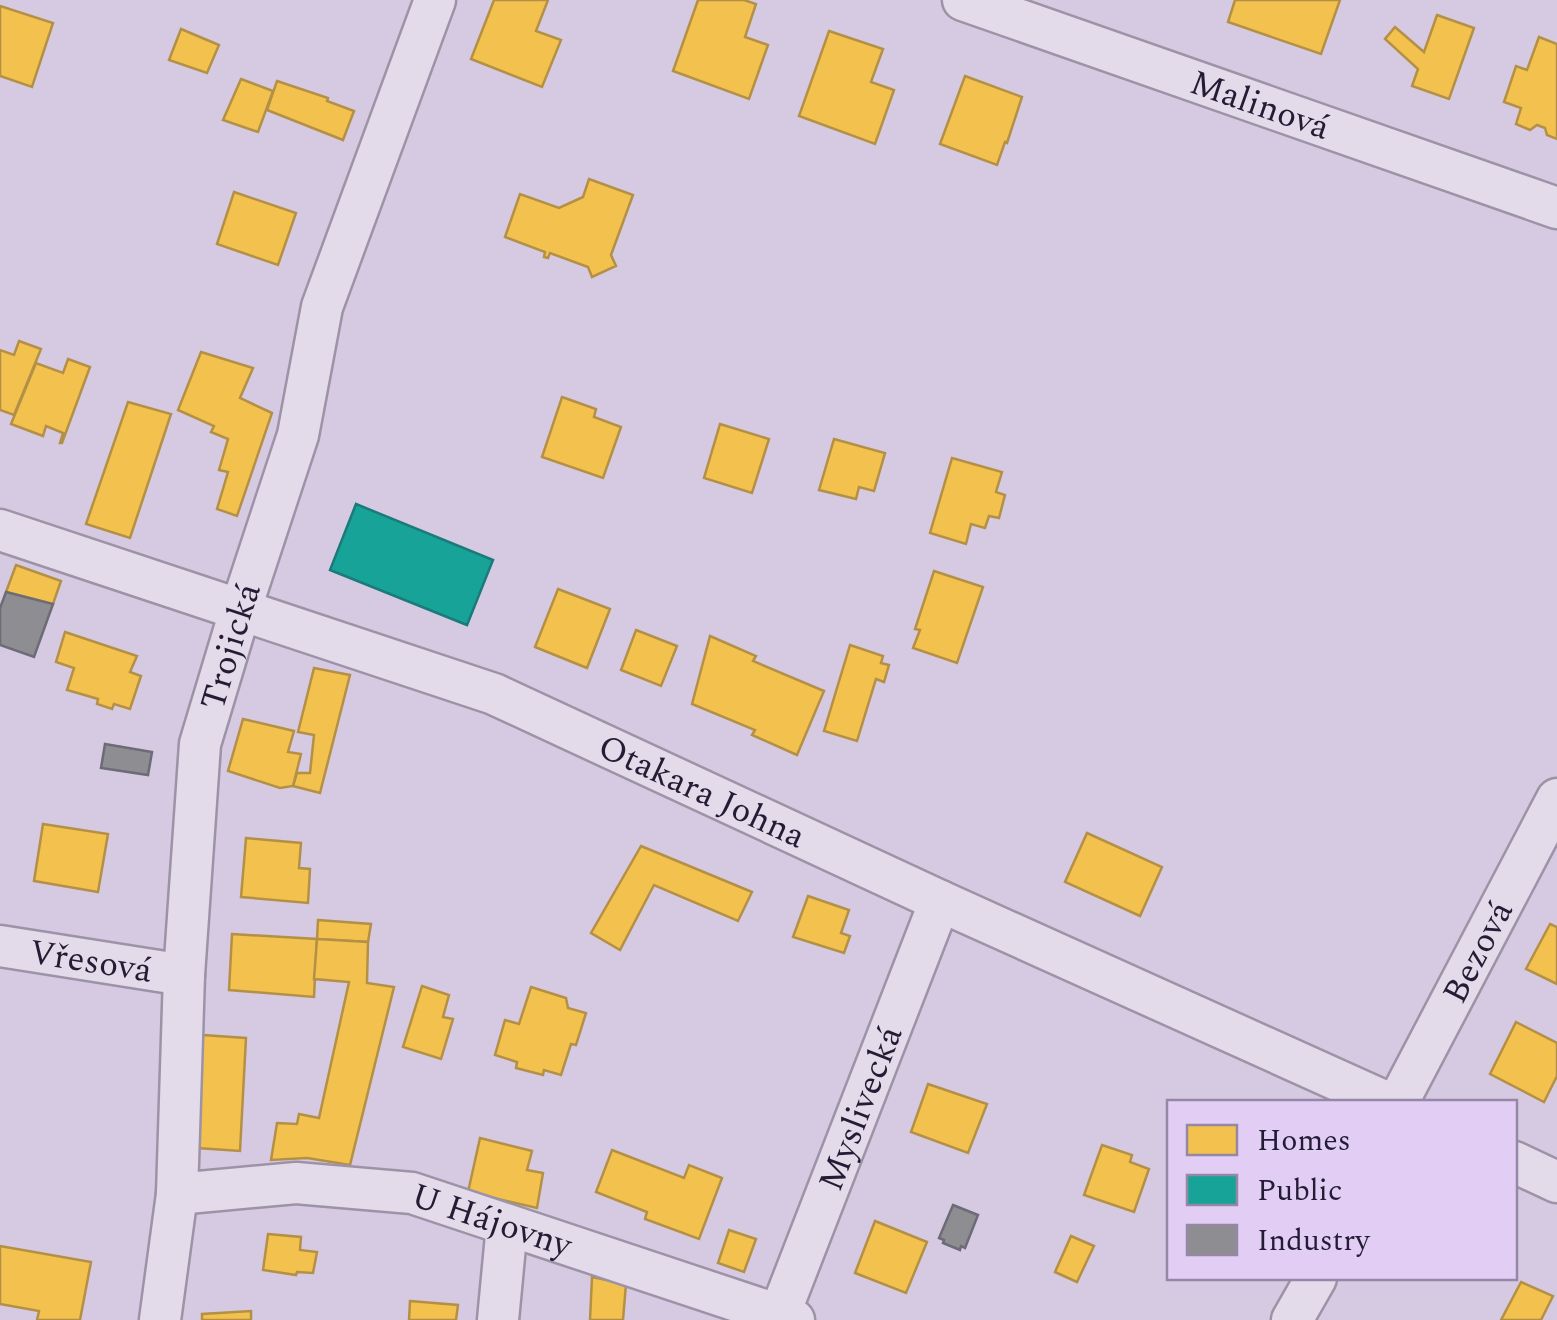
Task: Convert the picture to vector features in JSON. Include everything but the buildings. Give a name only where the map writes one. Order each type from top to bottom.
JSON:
[{"type":"street","name":"Trojická","points":[[160,1320],[177,1194],[184,976],[200,744],[298,435],[322,307],[435,0]]},
{"type":"street","name":"Malinová","points":[[963,0],[1557,208]]},
{"type":"street","name":"Otakara Johna","points":[[0,530],[494,694],[1382,1100]]},
{"type":"street","name":"Bezová","points":[[1399,1100],[1557,800]]},
{"type":"street","name":"Myslivecká","points":[[787,1317],[940,901]]},
{"type":"street","name":"Vřesová","points":[[0,946],[184,976]]},
{"type":"street","points":[[1517,1163],[1557,1182]]},
{"type":"street","name":"U Hájovny","points":[[177,1194],[296,1183],[412,1193],[787,1317]]},
{"type":"street","points":[[498,1320],[507,1225]]},
{"type":"street","points":[[1292,1320],[1315,1280]]}]
